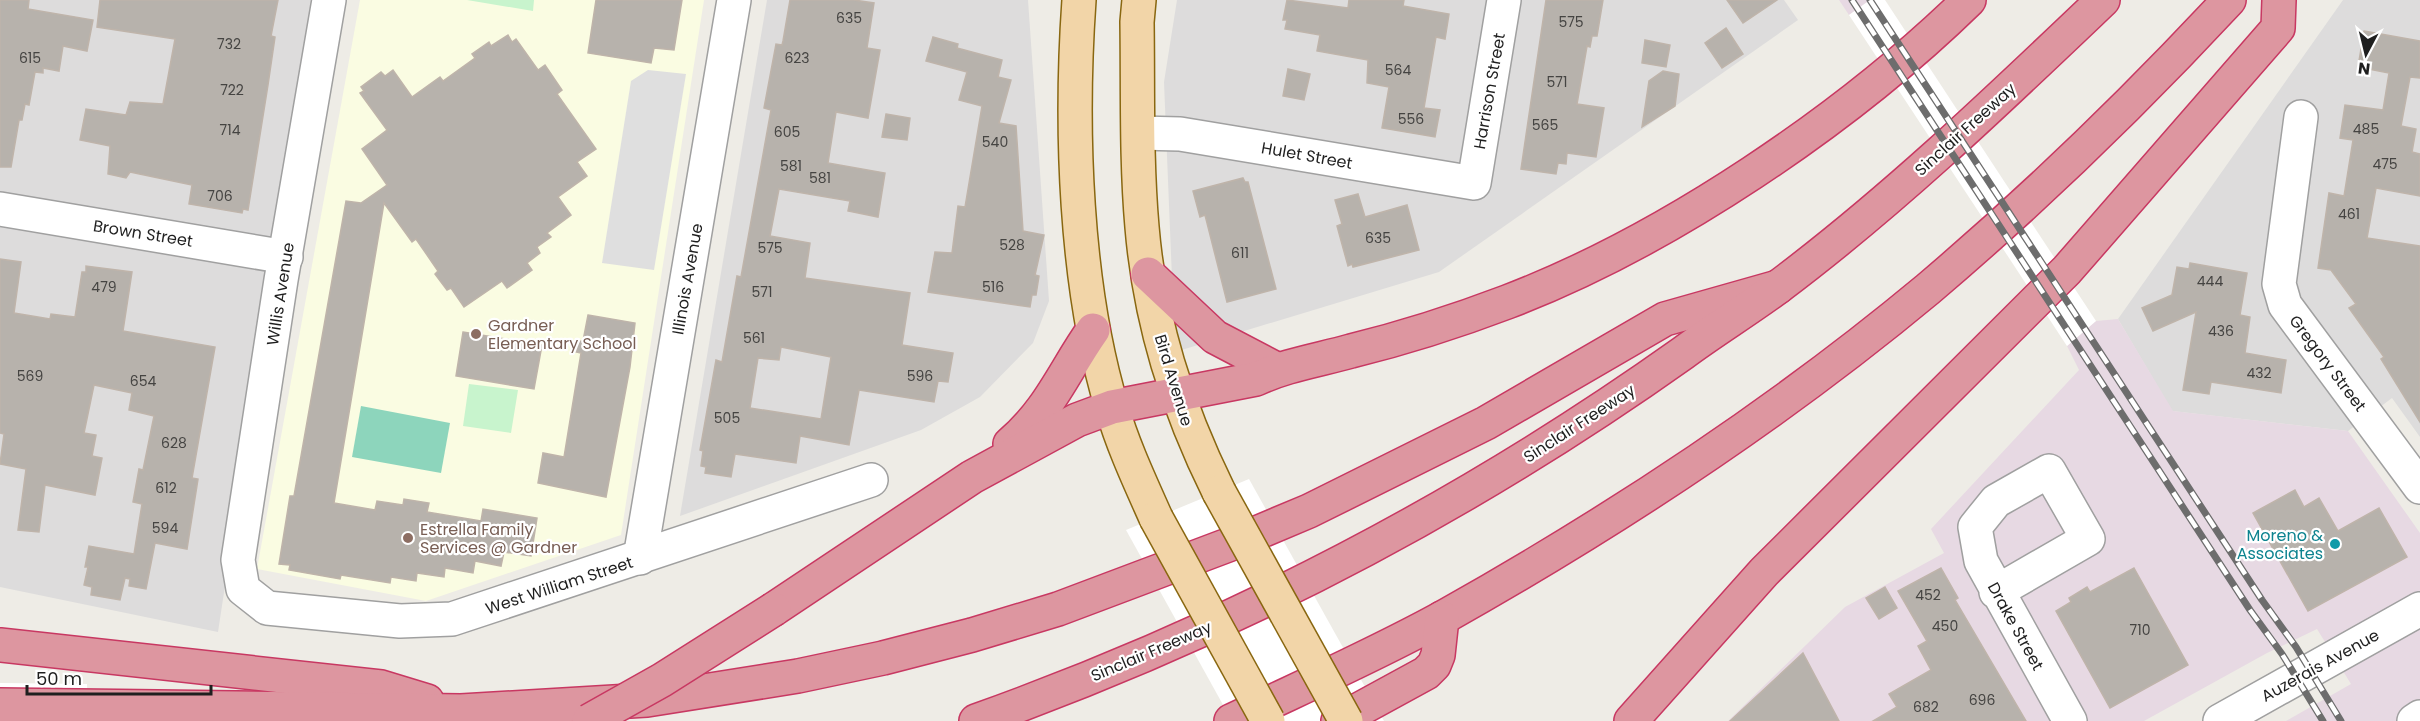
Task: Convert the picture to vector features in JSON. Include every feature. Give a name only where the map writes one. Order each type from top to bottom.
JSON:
[{"type":"highway","points":[[588,721],[662,680],[774,609],[972,477],[1077,420],[1112,408],[1256,379],[1276,369],[1353,351],[1508,302],[1589,266],[1669,223],[1742,179],[1885,75],[1969,0]]},
{"type":"highway","name":"Sinclair Freeway","points":[[976,721],[1044,697],[1187,637],[1334,568],[1472,491],[1616,401],[1778,287],[1892,194],[2003,95],[2103,0]]},
{"type":"highway","points":[[1231,721],[1442,618],[1675,475],[1798,390],[1928,289],[2054,177],[2171,63],[2229,0]]},
{"type":"highway","points":[[1631,721],[1764,572],[2067,270],[2278,28],[2279,0]]},
{"type":"highway","points":[[1148,274],[1215,337],[1276,369]]},
{"type":"highway","points":[[0,705],[460,711],[647,700],[777,680],[883,658],[972,635],[1058,609],[1228,545],[1330,501],[1486,423],[1665,319],[1778,287]]},
{"type":"highway","points":[[972,477],[1024,433],[1044,411],[1070,363],[1093,330]]},
{"type":"highway","points":[[1338,721],[1426,673],[1434,665],[1442,618]]},
{"type":"highway","points":[[0,645],[381,687],[460,711]]},
{"type":"main road","points":[[1079,0],[1076,65],[1077,173],[1093,330],[1112,408],[1130,459],[1156,518],[1268,721]]},
{"type":"main road","name":"Bird Avenue","points":[[1139,0],[1137,22],[1141,226],[1158,328],[1176,394],[1190,434],[1219,492],[1346,721]]},
{"type":"street","name":"Willis Avenue","points":[[243,589],[238,560],[329,0]]},
{"type":"street","name":"Illinois Avenue","points":[[640,558],[734,0]]},
{"type":"street","name":"Harrison Street","points":[[1474,183],[1504,0]]},
{"type":"street","name":"Gregory Street","points":[[2301,117],[2279,284],[2285,305],[2420,487]]},
{"type":"street","name":"Hulet Street","points":[[1139,134],[1180,134],[1474,183]]},
{"type":"street","name":"Brown Street","points":[[0,209],[286,256]]},
{"type":"street","name":"Drake Street","points":[[1996,592],[2088,539],[2049,471],[1995,501],[1975,527],[1981,561],[1996,592],[2070,721]]},
{"type":"street","name":"West William Street","points":[[243,589],[267,608],[400,621],[452,619],[871,480]]},
{"type":"street","name":"Auzerais Avenue","points":[[2240,716],[2420,609]]},
{"type":"street","points":[[2414,721],[2420,717]]},
{"type":"shaded area","points":[[0,0],[314,0],[218,632],[0,587]]},
{"type":"shaded area","name":"Gardner Elementary School","points":[[360,0],[704,0],[621,535],[426,601],[257,569]]},
{"type":"shaded area","points":[[767,0],[1028,0],[1049,301],[1033,343],[980,397],[921,430],[680,516]]},
{"type":"shaded area","points":[[1177,0],[1784,0],[1798,20],[1439,272],[1175,352],[1164,82]]},
{"type":"shaded area","points":[[1839,0],[1870,0],[1849,15]]},
{"type":"shaded area","points":[[2343,0],[2420,0],[2420,437],[2392,398],[2348,431],[2172,411],[2118,319]]},
{"type":"shaded area","points":[[648,70],[686,74],[654,270],[602,263],[631,81]]},
{"type":"shaded area","points":[[2118,319],[2173,411],[2348,431],[2420,533],[2420,721],[2286,721],[2351,684],[2317,629],[2267,653],[2144,721],[1728,721],[1845,607],[1944,553],[1931,529],[2079,370],[2067,346],[2096,321]]},
{"type":"green space","points":[[467,0],[534,0],[533,11]]},
{"type":"green space","points":[[469,384],[518,390],[511,433],[463,426]]},
{"type":"green space","points":[[361,406],[450,423],[441,473],[352,457]]},
{"type":"pier","points":[[1870,0],[1885,0],[2096,321],[2067,346],[1849,15]]},
{"type":"pier","points":[[1249,479],[1384,721],[1232,721],[1126,530]]},
{"type":"pier","points":[[0,683],[87,684],[88,721],[0,721]]},
{"type":"building","points":[[0,0],[29,0],[28,9],[93,20],[87,51],[63,46],[59,71],[43,68],[43,73],[35,72],[29,105],[25,104],[22,120],[19,120],[11,167],[0,167]]},
{"type":"building","points":[[100,0],[278,0],[271,36],[275,37],[248,210],[243,209],[242,213],[189,204],[192,185],[130,172],[126,178],[108,174],[110,146],[80,140],[86,109],[126,115],[130,102],[163,104],[175,39],[97,27]]},
{"type":"building","points":[[596,0],[682,0],[674,50],[654,48],[651,63],[588,53]]},
{"type":"building","points":[[790,0],[854,0],[874,3],[867,48],[880,50],[868,118],[836,112],[828,163],[885,173],[878,217],[848,211],[850,201],[779,189],[770,236],[810,243],[805,278],[910,293],[902,345],[953,353],[948,382],[938,381],[934,402],[859,390],[849,445],[800,436],[796,463],[735,454],[731,477],[705,473],[706,467],[701,466],[703,451],[700,450],[716,360],[722,362],[737,276],[741,277],[771,110],[764,108],[776,44],[782,45]],"holes":[[[781,347],[831,357],[821,419],[750,408],[758,358],[779,360]]]},
{"type":"building","points":[[1287,0],[1348,8],[1349,0],[1404,0],[1403,6],[1449,14],[1445,39],[1436,37],[1424,108],[1440,110],[1435,137],[1382,128],[1389,87],[1367,83],[1368,60],[1317,51],[1320,35],[1285,29],[1287,20],[1283,20]]},
{"type":"building","points":[[1546,0],[1603,0],[1597,36],[1592,36],[1590,47],[1587,46],[1577,104],[1604,108],[1596,157],[1567,153],[1566,164],[1558,163],[1556,174],[1521,169]]},
{"type":"building","points":[[1727,0],[1777,0],[1743,23]]},
{"type":"building","points":[[1726,28],[1743,54],[1722,68],[1705,43]]},
{"type":"building","points":[[2364,31],[2420,41],[2420,78],[2410,77],[2401,126],[2416,129],[2412,152],[2420,154],[2420,196],[2376,188],[2367,238],[2420,246],[2420,422],[2381,359],[2384,357],[2349,308],[2356,304],[2331,270],[2318,268],[2329,193],[2344,196],[2353,140],[2340,138],[2345,105],[2383,110],[2389,73],[2358,67]]},
{"type":"building","points":[[508,35],[512,42],[516,39],[538,70],[545,65],[562,90],[557,94],[596,149],[577,162],[587,176],[558,197],[571,215],[547,233],[551,237],[537,247],[540,253],[527,263],[532,270],[507,288],[502,281],[464,307],[451,288],[447,290],[435,274],[438,271],[416,239],[412,242],[384,203],[334,503],[375,510],[377,501],[403,505],[404,499],[429,503],[427,512],[481,521],[483,509],[537,518],[531,556],[504,552],[501,566],[475,561],[473,573],[445,568],[444,577],[417,573],[416,581],[391,577],[390,583],[341,575],[340,579],[289,570],[290,565],[279,564],[290,496],[294,496],[346,201],[361,203],[387,185],[362,149],[387,130],[360,93],[364,91],[361,87],[381,72],[385,76],[393,70],[412,97],[440,77],[443,81],[475,58],[472,54],[489,42],[491,46]]},
{"type":"building","points":[[933,37],[958,44],[957,48],[1002,60],[998,77],[1011,80],[999,123],[1016,126],[1023,231],[1044,235],[1035,275],[1039,276],[1036,295],[1032,295],[1030,307],[928,292],[935,252],[952,253],[958,206],[965,207],[982,106],[959,100],[967,72],[926,61]]},
{"type":"building","points":[[1645,40],[1670,45],[1666,67],[1642,63]]},
{"type":"building","points":[[1288,69],[1310,74],[1304,100],[1283,96]]},
{"type":"building","points":[[1663,71],[1679,74],[1675,106],[1642,127],[1649,81]]},
{"type":"building","points":[[886,114],[910,118],[907,140],[882,137]]},
{"type":"building","points":[[1243,178],[1245,182],[1248,182],[1276,289],[1227,302],[1205,215],[1200,217],[1193,191]]},
{"type":"building","points":[[1358,194],[1365,217],[1407,205],[1419,250],[1353,267],[1352,264],[1348,266],[1337,226],[1342,224],[1335,200]]},
{"type":"building","points":[[0,259],[21,262],[14,313],[50,319],[51,314],[75,317],[82,272],[86,272],[86,266],[132,272],[123,331],[215,347],[192,478],[198,479],[187,549],[155,543],[146,589],[129,586],[130,579],[125,578],[120,600],[91,595],[92,587],[84,585],[88,567],[85,567],[89,546],[134,554],[142,504],[133,502],[139,469],[143,470],[154,416],[129,410],[132,393],[94,385],[84,433],[96,435],[92,456],[102,458],[95,495],[45,485],[39,532],[18,530],[26,469],[0,464],[4,434],[0,433]]},
{"type":"building","points":[[2190,263],[2247,273],[2240,315],[2250,317],[2245,353],[2286,360],[2281,393],[2211,382],[2209,394],[2183,390],[2196,312],[2153,331],[2142,308],[2172,295],[2177,267],[2189,269]]},
{"type":"building","points":[[588,315],[635,323],[630,367],[606,497],[538,483],[543,453],[564,457],[581,353],[576,352],[578,341],[583,341]]},
{"type":"building","points":[[463,332],[542,345],[534,389],[456,376]]},
{"type":"building","name":"Moreno & Associates","points":[[2295,490],[2304,507],[2319,498],[2338,531],[2379,508],[2407,557],[2308,611],[2253,513]]},
{"type":"building","points":[[1941,568],[1958,598],[1955,600],[2026,721],[1873,721],[1897,707],[1889,694],[1931,670],[1918,646],[1927,641],[1898,591]]},
{"type":"building","points":[[2134,568],[2188,665],[2110,708],[2056,611],[2071,602],[2069,598],[2087,587],[2090,592]]},
{"type":"building","points":[[1885,587],[1897,608],[1879,619],[1866,598]]},
{"type":"building","points":[[1803,653],[1839,721],[1730,721]]},
{"type":"railway","points":[[1852,0],[2250,610],[2282,654],[2323,721]]},
{"type":"railway","points":[[1870,0],[2262,600],[2296,647],[2341,721]]},
{"type":"place","name":"Gardner Elementary School","points":[[476,334]]},
{"type":"place","name":"Estrella Family Services @ Gardner","points":[[408,538]]},
{"type":"place","name":"Moreno & Associates","points":[[2335,544]]}]
